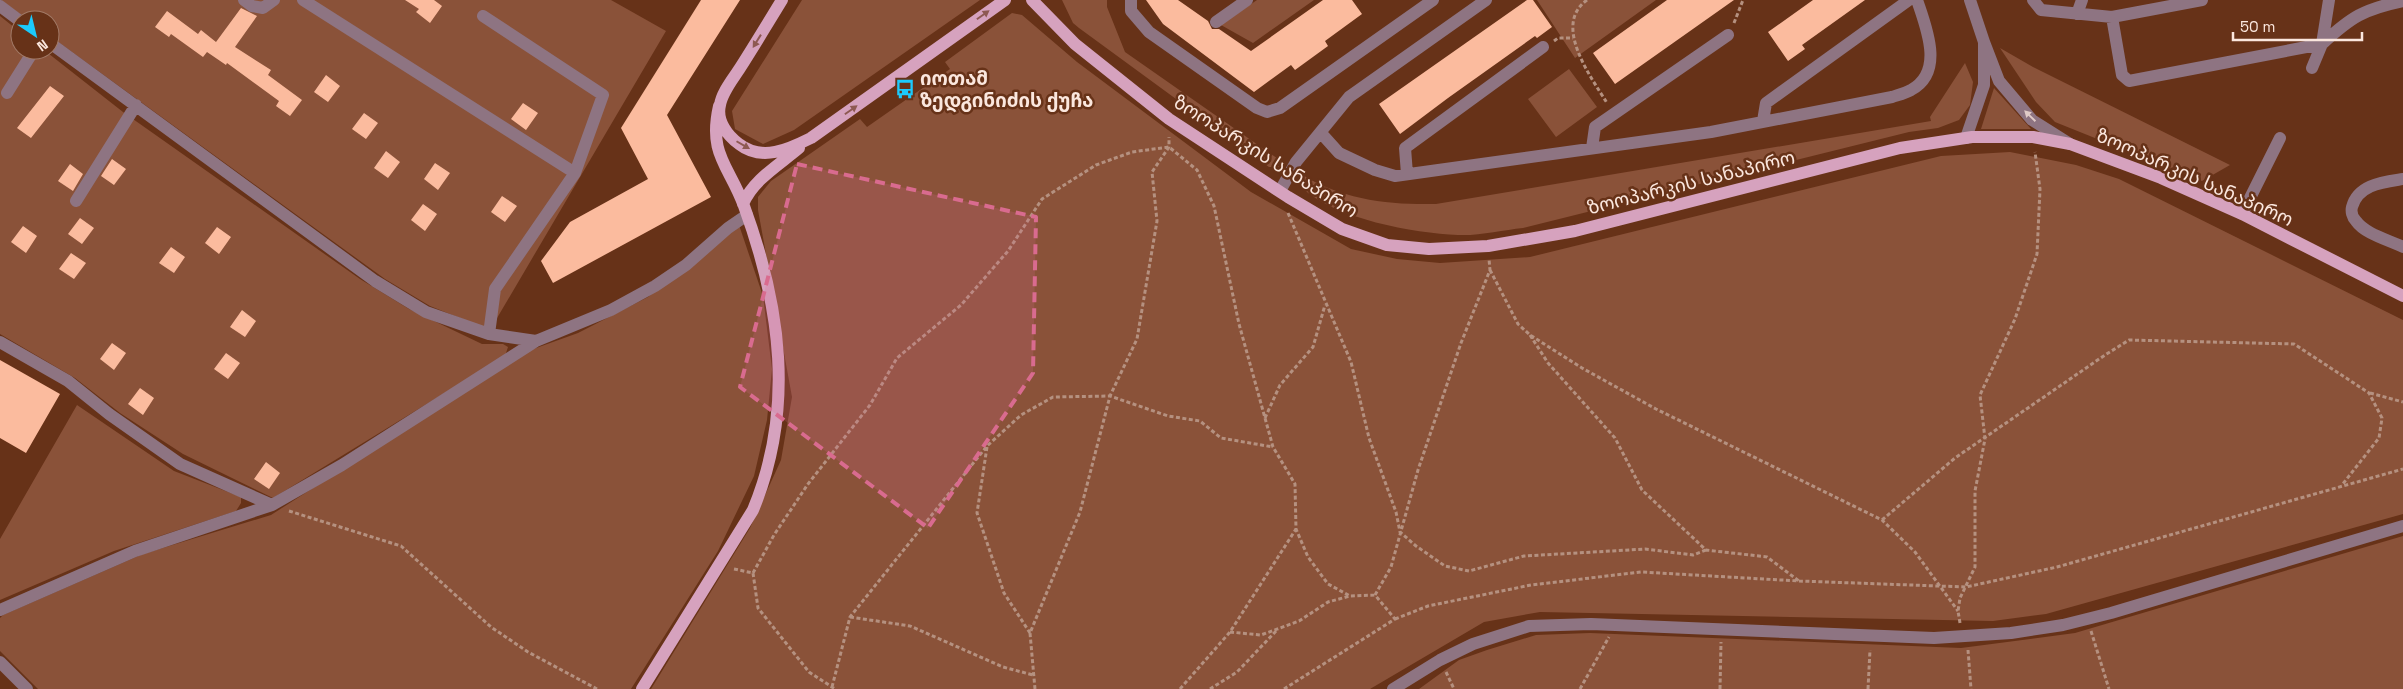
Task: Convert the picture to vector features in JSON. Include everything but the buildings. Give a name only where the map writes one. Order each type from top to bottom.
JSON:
[{"type":"main road","points":[[642,689],[752,510],[765,480],[777,432],[779,375],[777,330],[765,266],[745,210],[720,157],[714,132],[719,106],[728,87],[782,0]]},
{"type":"main road","points":[[745,210],[749,192],[756,184],[811,138],[1005,0]]},
{"type":"main road","name":"ზოოპარკის სანაპირო","points":[[1032,0],[1076,44],[1169,119],[1280,192],[1342,229],[1387,245],[1429,249],[1488,246],[1575,231],[1900,148],[1966,138],[2033,138],[2070,144],[2162,178],[2242,214],[2403,296]]},
{"type":"main road","points":[[719,106],[725,130],[743,147],[756,152],[770,153],[785,150],[811,138]]},
{"type":"street","points":[[244,0],[252,6],[263,8],[274,0]]},
{"type":"street","points":[[303,0],[574,172]]},
{"type":"street","points":[[1131,0],[1131,11],[1149,32],[1257,108],[1267,112],[1280,108],[1433,0]]},
{"type":"street","points":[[1216,22],[1247,0]]},
{"type":"street","points":[[1280,192],[1294,164],[1349,98],[1486,0]]},
{"type":"street","points":[[1763,122],[1766,103],[1909,0]]},
{"type":"street","points":[[1321,133],[1339,153],[1375,170],[1395,176],[1711,132],[1892,97],[1915,87],[1932,65],[1931,50],[1917,0]]},
{"type":"street","points":[[1970,0],[1999,81],[2032,120],[2070,144]]},
{"type":"street","points":[[2033,0],[2041,10],[2112,17],[2200,0]]},
{"type":"street","points":[[2076,14],[2082,0]]},
{"type":"street","points":[[2312,68],[2322,44],[2329,0]]},
{"type":"street","points":[[2112,17],[2122,75],[2129,81],[2322,44],[2345,22],[2360,13],[2403,1]]},
{"type":"street","points":[[483,16],[603,95],[574,172],[495,289],[489,334]]},
{"type":"street","points":[[1592,148],[1595,127],[1728,35]]},
{"type":"street","points":[[1966,138],[1984,85],[1984,42]]},
{"type":"street","points":[[1407,174],[1405,148],[1544,47]]},
{"type":"street","points":[[60,50],[375,281],[426,312],[489,334],[536,341]]},
{"type":"street","points":[[7,93],[28,60]]},
{"type":"street","points":[[76,201],[136,106]]},
{"type":"street","points":[[2242,214],[2280,138]]},
{"type":"street","points":[[2403,179],[2380,182],[2360,192],[2353,202],[2351,211],[2356,221],[2365,228],[2403,247]]},
{"type":"street","points":[[0,610],[136,551],[272,505],[335,469],[536,341],[612,310],[656,286],[686,265],[728,228],[745,210]]},
{"type":"street","points":[[0,342],[68,381],[109,414],[180,464],[272,505]]},
{"type":"street","points":[[1394,689],[1440,660],[1473,644],[1529,626],[1616,625],[1934,638],[2011,633],[2087,619],[2403,526]]},
{"type":"street","points":[[0,662],[27,689]]},
{"type":"path","points":[[1587,0],[1576,15],[1573,38],[1584,65],[1613,114]]},
{"type":"path","points":[[1728,35],[1743,0]]},
{"type":"path","points":[[1035,689],[1030,633],[1080,512],[1110,396],[1137,339],[1157,221],[1152,172],[1169,147],[1169,119]]},
{"type":"path","points":[[1971,689],[1968,636],[1958,622],[1958,611],[1960,598],[1975,567],[1975,492],[1985,439],[1980,395],[2015,319],[2037,254],[2040,189],[2033,138]]},
{"type":"path","points":[[1273,447],[1221,438],[1200,421],[1168,416],[1110,396],[1053,397],[1021,415],[987,446],[850,617],[833,688],[809,672],[758,608],[753,573],[774,535],[808,484],[870,405],[896,358],[961,305],[1008,251],[1042,199],[1096,165],[1132,152],[1169,147],[1197,170],[1214,206],[1239,324],[1273,447],[1295,484],[1296,529],[1308,557],[1328,584],[1350,596]]},
{"type":"path","points":[[1280,192],[1325,304],[1351,362],[1369,438],[1396,512],[1400,532],[1445,566],[1469,571],[1524,556],[1645,549],[1693,555],[1706,550],[1767,557],[1799,581]]},
{"type":"path","points":[[1488,246],[1490,270],[1518,324],[1530,335],[1582,368],[1656,409],[1882,520],[1915,552],[1958,611]]},
{"type":"path","points":[[1375,595],[1391,567],[1400,532],[1461,343],[1490,270]]},
{"type":"path","points":[[1265,418],[1280,385],[1313,347],[1325,304]]},
{"type":"path","points":[[1530,335],[1548,363],[1615,438],[1642,490],[1706,550]]},
{"type":"path","points":[[1882,520],[1955,458],[1985,439],[2104,354],[2129,340],[2294,344],[2369,393],[2403,402]]},
{"type":"path","points":[[2341,486],[2379,438],[2382,418],[2369,393]]},
{"type":"path","points":[[987,446],[977,514],[1004,593],[1030,633]]},
{"type":"path","points":[[1284,689],[1394,619],[1428,606],[1531,585],[1641,572],[1799,581],[1966,586],[2057,567],[2403,469]]},
{"type":"path","points":[[272,505],[401,546],[491,627],[528,652],[597,689]]},
{"type":"path","points":[[1180,689],[1230,632],[1296,529]]},
{"type":"path","points":[[719,565],[753,573]]},
{"type":"path","points":[[1230,632],[1261,635],[1299,621],[1328,602],[1350,596],[1375,595]]},
{"type":"path","points":[[1375,595],[1394,619]]},
{"type":"path","points":[[850,617],[910,626],[1003,667],[1033,675]]},
{"type":"path","points":[[2087,619],[2109,689]]},
{"type":"path","points":[[1580,689],[1616,625]]},
{"type":"path","points":[[1210,689],[1237,672],[1279,628]]},
{"type":"path","points":[[1720,689],[1722,630]]},
{"type":"path","points":[[1868,689],[1870,635]]},
{"type":"highlighted area","points":[[797,164],[1036,217],[1033,373],[928,528],[740,387]]},
{"type":"shaded area","points":[[1,0],[611,0],[666,31],[490,330],[430,306],[385,279],[60,43],[60,10],[14,10]]},
{"type":"shaded area","points":[[802,0],[980,0],[794,130],[763,144],[735,129],[732,111]]},
{"type":"shaded area","points":[[1062,0],[1107,0],[1107,7],[1125,52],[1281,161],[1279,167],[1269,167],[1079,28],[1073,23]]},
{"type":"shaded area","points":[[1257,0],[1314,0],[1253,43],[1221,25]]},
{"type":"shaded area","points":[[1537,0],[1656,0],[1575,58]]},
{"type":"shaded area","points":[[1012,13],[1022,15],[1077,62],[1251,192],[1351,249],[1397,259],[1440,263],[1530,257],[1941,156],[2010,152],[2076,165],[2119,179],[2403,320],[2403,514],[2046,614],[1993,621],[1540,612],[1484,622],[1370,689],[651,689],[750,528],[781,460],[792,397],[758,210],[758,197],[771,181],[860,119],[867,127],[950,69],[945,62]]},
{"type":"shaded area","points":[[0,16],[10,24],[10,60],[57,60],[123,112],[360,279],[409,309],[482,344],[503,344],[508,347],[505,356],[273,498],[183,454],[120,413],[75,378],[0,334]]},
{"type":"shaded area","points":[[2000,48],[2033,67],[2230,165],[2202,181],[2055,122],[2036,102]]},
{"type":"shaded area","points":[[1965,63],[1973,82],[1970,105],[1959,120],[1938,128],[1909,132],[1523,228],[1466,235],[1419,231],[1354,216],[1317,199],[1302,188],[1301,174],[1333,190],[1367,199],[1384,202],[1436,204],[1931,121],[1930,117]]},
{"type":"shaded area","points":[[1569,69],[1597,107],[1556,137],[1528,99]]},
{"type":"shaded area","points":[[1994,88],[2031,129],[1981,129]]},
{"type":"shaded area","points":[[739,225],[763,296],[772,369],[767,420],[754,476],[718,551],[631,689],[38,689],[0,651],[0,618],[3,615],[143,554],[271,515],[525,352],[578,333],[648,297]]},
{"type":"shaded area","points":[[77,405],[174,471],[241,497],[241,503],[236,511],[114,551],[0,600],[0,539]]},
{"type":"shaded area","points":[[2403,536],[2403,689],[1419,689],[1459,660],[1536,635],[1590,633],[1961,648],[2075,633]]},
{"type":"place","name":"იოთამ ზედგინიძის ქუჩა","points":[[905,89]]}]
